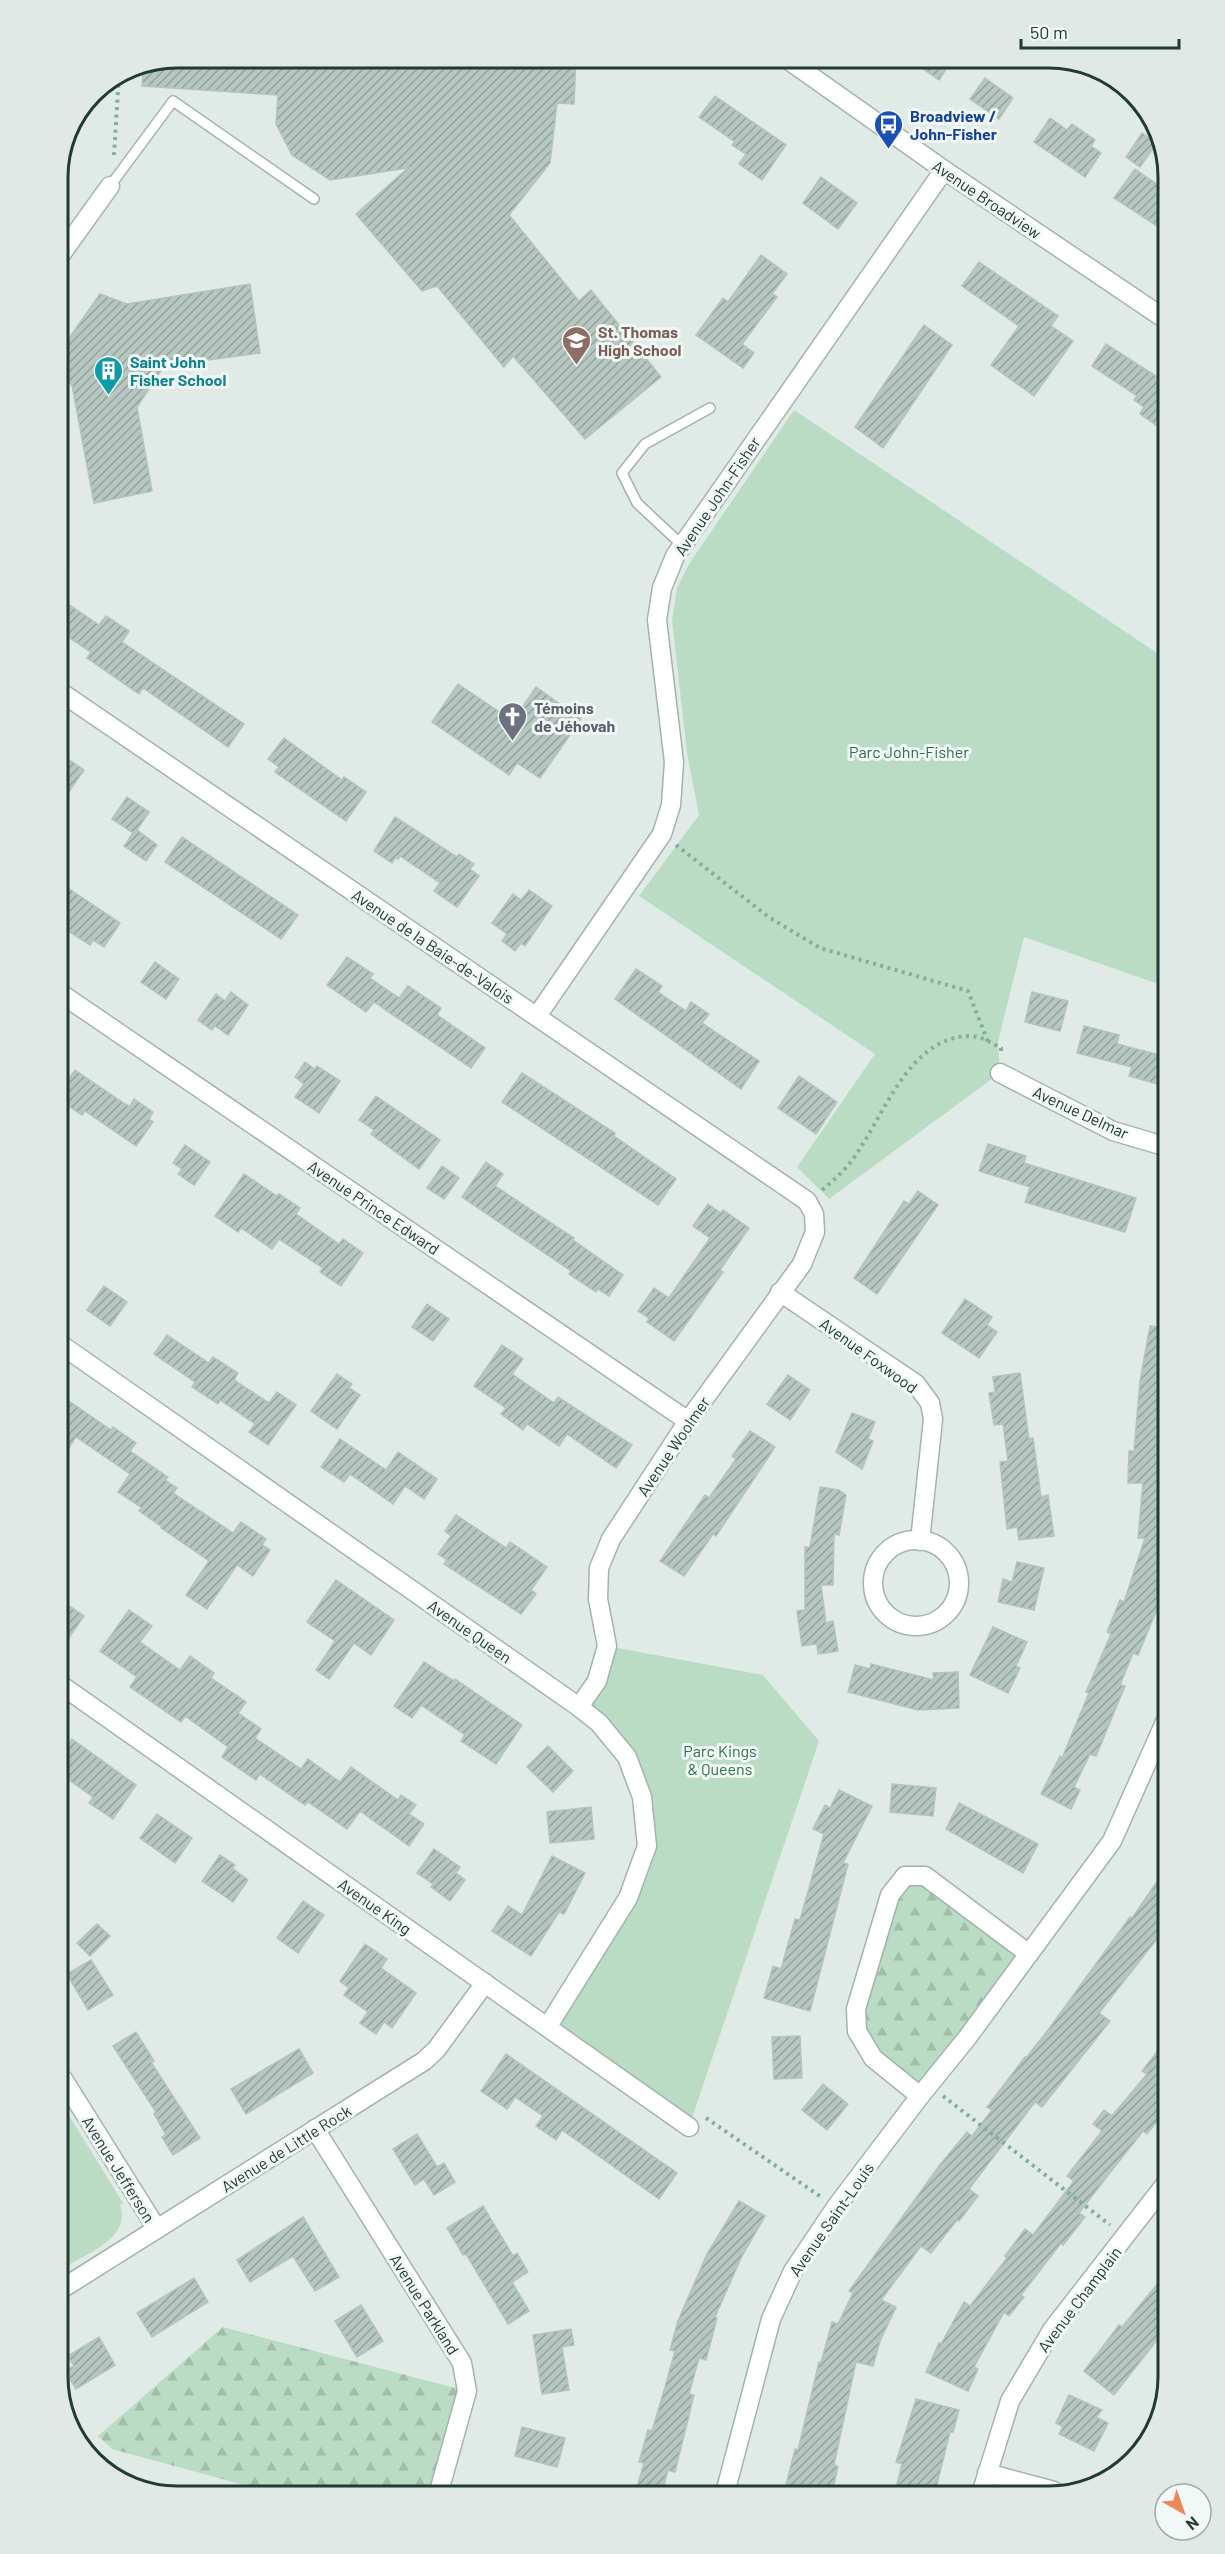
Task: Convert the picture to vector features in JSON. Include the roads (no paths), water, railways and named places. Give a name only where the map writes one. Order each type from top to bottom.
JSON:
[{"type":"street","name":"Avenue Broadview","points":[[800,68],[944,170],[1158,314]]},
{"type":"street","name":"Avenue John-Fisher","points":[[537,1017],[662,834],[671,805],[674,762],[657,620],[662,588],[682,545],[944,170]]},
{"type":"street","points":[[68,245],[110,186]]},
{"type":"street","name":"Avenue de la Baie-de-Valois","points":[[68,697],[807,1201]]},
{"type":"street","name":"Avenue Prince Edward","points":[[68,998],[688,1421]]},
{"type":"street","name":"Avenue Delmar","points":[[1000,1073],[1113,1131],[1158,1144]]},
{"type":"street","name":"Avenue Woolmer","points":[[579,1707],[597,1681],[607,1646],[598,1599],[599,1568],[611,1539],[688,1421],[802,1264],[815,1232],[813,1214],[807,1201]]},
{"type":"street","name":"Avenue Foxwood","points":[[780,1292],[916,1384],[930,1404],[933,1419],[920,1541]]},
{"type":"street","name":"Avenue Queen","points":[[68,1350],[579,1707],[599,1723],[627,1757],[642,1797],[646,1846],[628,1898],[548,2026]]},
{"type":"street","points":[[920,1541],[941,1548],[951,1557],[957,1570],[959,1584],[957,1597],[951,1610],[928,1625],[914,1626],[894,1619],[878,1604],[874,1591],[874,1576],[879,1563],[888,1551],[900,1543],[920,1541]]},
{"type":"street","name":"Avenue King","points":[[68,1689],[484,1983],[693,2119]]},
{"type":"street","name":"Avenue Saint-Louis","points":[[727,2486],[771,2319],[793,2271],[836,2207],[967,2038],[1112,1841],[1158,1738]]},
{"type":"street","points":[[920,2096],[873,2058],[857,2031],[856,2009],[890,1895],[904,1876],[925,1876],[1029,1954]]},
{"type":"street","name":"Avenue de Little Rock","points":[[68,2285],[424,2061],[436,2050],[484,1983]]},
{"type":"street","name":"Avenue Jefferson","points":[[68,2087],[157,2229]]},
{"type":"street","name":"Avenue Parkland","points":[[315,2129],[462,2363],[467,2391],[441,2486]]},
{"type":"street","name":"Avenue Champlain","points":[[983,2486],[1010,2401],[1052,2330],[1158,2194]]},
{"type":"street","points":[[987,2473],[1035,2486]]},
{"type":"lane","points":[[110,186],[173,101],[314,199]]},
{"type":"lane","points":[[682,545],[637,503],[622,473],[645,444],[710,408]]},
{"type":"place","name":"Broadview / John-Fisher","points":[[889,150]]},
{"type":"place","name":"St. Thomas High School","points":[[577,366]]},
{"type":"place","name":"Saint John Fisher School","points":[[109,396]]},
{"type":"place","name":"Témoins de Jéhovah","points":[[513,742]]},
{"type":"park label","name":"Parc John-Fisher","points":[[909,751]]},
{"type":"park label","name":"Parc Kings & Queens","points":[[720,1759]]}]
